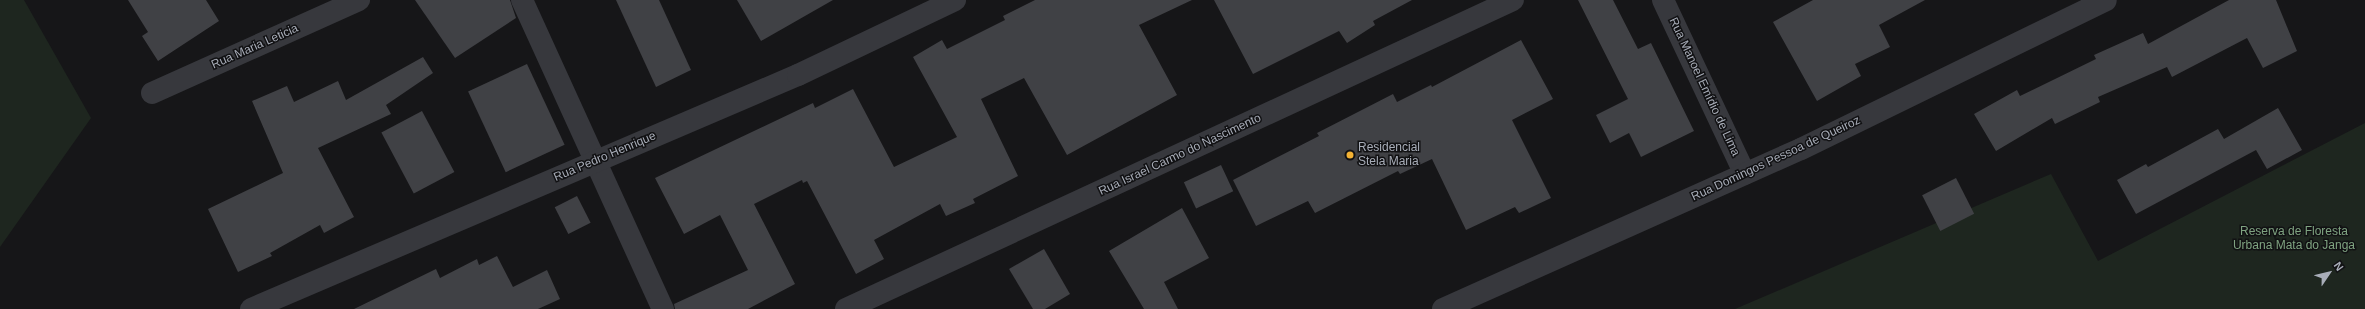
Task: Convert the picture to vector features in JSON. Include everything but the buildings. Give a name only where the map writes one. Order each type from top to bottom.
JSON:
[{"type":"street","name":"Rua Maria Leticia","points":[[152,93],[359,0]]},
{"type":"street","points":[[522,0],[663,309]]},
{"type":"street","name":"Rua Pedro Henrique","points":[[251,309],[798,75],[955,0]]},
{"type":"street","name":"Rua Israel Carmo do Nascimento","points":[[846,309],[1513,0]]},
{"type":"street","name":"Rua Manoel Emídio de Lima","points":[[1663,0],[1745,174]]},
{"type":"street","name":"Rua Domingos Pessoa de Queiroz","points":[[1443,309],[1808,146],[2106,0]]},
{"type":"green space","points":[[0,0],[24,0],[91,118],[0,247]]},
{"type":"green space","name":"Reserva de Floresta Urbana Mata do Janga","points":[[2365,123],[2365,309],[1735,309],[2051,174],[2098,261]]},
{"type":"place","name":"Residencial Stela Maria","points":[[1350,155]]}]
